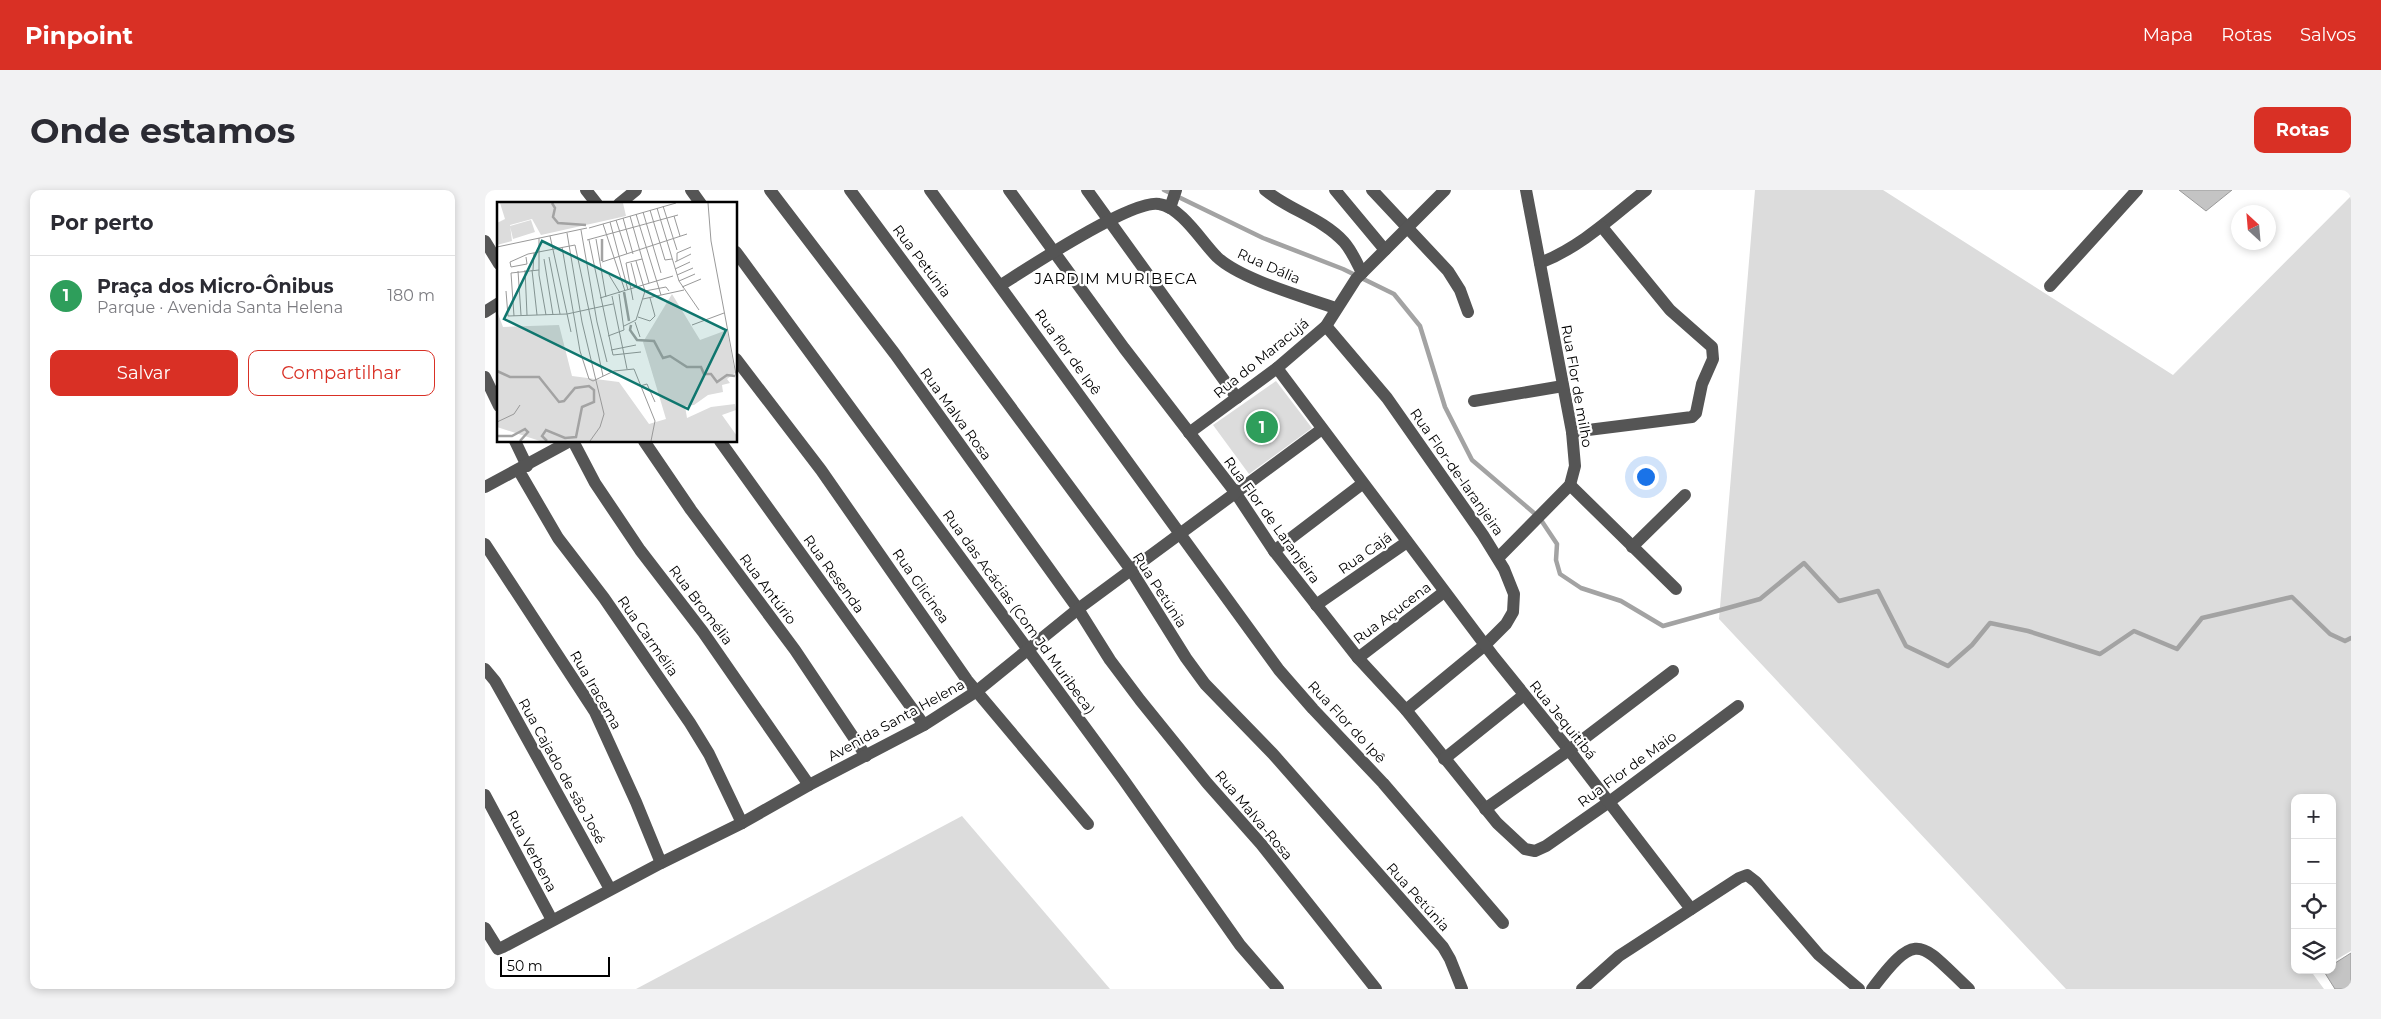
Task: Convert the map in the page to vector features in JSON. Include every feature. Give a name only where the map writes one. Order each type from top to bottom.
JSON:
[{"type":"street","points":[[586,190],[595,202]]},
{"type":"street","points":[[621,202],[636,190]]},
{"type":"street","points":[[691,190],[700,202]]},
{"type":"street","name":"Rua Malva Rosa","points":[[770,190],[895,354],[1079,609],[1110,660]]},
{"type":"street","name":"Rua Petúnia","points":[[850,190],[1131,570],[1186,658],[1205,684],[1273,754],[1443,947],[1462,989]]},
{"type":"street","name":"Rua flor de Ipê","points":[[930,190],[1181,533]]},
{"type":"street","name":"Rua Flor de Laranjeira","points":[[1009,190],[1124,348],[1235,492],[1274,551],[1316,605],[1358,658],[1406,710],[1485,809],[1513,840],[1530,851]]},
{"type":"street","points":[[1087,190],[1237,398]]},
{"type":"street","points":[[1001,285],[1110,220],[1139,207],[1158,203],[1170,208],[1176,190]]},
{"type":"street","points":[[1265,190],[1283,204],[1311,217],[1343,242],[1359,276]]},
{"type":"street","points":[[1335,190],[1385,250]]},
{"type":"street","points":[[1372,190],[1448,270],[1460,290],[1468,312]]},
{"type":"street","name":"Rua do Maracujá","points":[[1189,433],[1277,368],[1325,326],[1335,308],[1359,276],[1445,190]]},
{"type":"street","name":"Rua Flor de milho","points":[[1526,190],[1572,432],[1575,466],[1570,486]]},
{"type":"street","points":[[1539,263],[1560,255],[1602,227],[1646,190]]},
{"type":"street","points":[[2050,286],[2137,190]]},
{"type":"street","name":"Rua Dália","points":[[1170,208],[1218,258],[1231,268],[1272,286],[1335,308]]},
{"type":"street","points":[[1572,432],[1688,419],[1696,413],[1702,384],[1713,359],[1711,347],[1670,310],[1602,227]]},
{"type":"street","points":[[485,242],[497,261]]},
{"type":"street","name":"Rua das Acácias (Com Jd Muribeca)","points":[[737,253],[1123,779],[1240,945],[1278,989]]},
{"type":"street","points":[[485,312],[497,304]]},
{"type":"street","name":"Rua Flor-de-laranjeira","points":[[1325,326],[1387,398],[1498,558],[1507,574],[1514,594],[1513,612],[1506,624],[1485,645],[1406,710]]},
{"type":"street","name":"Rua Glicinea","points":[[737,360],[826,478],[967,680],[1088,824]]},
{"type":"street","name":"Rua Jequitibá","points":[[1277,368],[1444,592],[1691,909]]},
{"type":"street","points":[[485,377],[497,402]]},
{"type":"street","name":"Rua Flor de milho","points":[[1474,401],[1563,386]]},
{"type":"street","name":"Avenida Santa Helena","points":[[485,928],[498,949],[610,889],[742,824],[809,785],[924,725],[977,691],[1079,609],[1322,429]]},
{"type":"street","name":"Rua Carmélia","points":[[515,442],[523,468],[558,538],[604,598],[690,723],[709,754],[742,824]]},
{"type":"street","points":[[485,488],[569,442]]},
{"type":"street","name":"Rua Bromélia","points":[[572,442],[595,483],[640,550],[703,632],[809,785]]},
{"type":"street","name":"Rua Antúrio","points":[[645,442],[691,510],[795,650],[866,756]]},
{"type":"street","name":"Rua Resenda","points":[[721,442],[924,725]]},
{"type":"street","points":[[1274,551],[1362,484]]},
{"type":"street","points":[[1498,558],[1570,486],[1675,589]]},
{"type":"street","points":[[1632,547],[1685,495]]},
{"type":"street","name":"Rua Flor do Ipê","points":[[1181,533],[1279,670],[1313,710],[1383,783],[1503,923]]},
{"type":"street","name":"Rua Cajá","points":[[1316,605],[1407,542]]},
{"type":"street","name":"Rua Iracema","points":[[485,544],[595,712],[636,802],[661,863]]},
{"type":"street","name":"Rua Açucena","points":[[1358,658],[1444,592]]},
{"type":"street","name":"Rua Malva-Rosa","points":[[1110,660],[1201,775],[1261,844],[1374,988]]},
{"type":"street","name":"Rua Cajado de são José","points":[[485,670],[495,681],[509,704],[610,889]]},
{"type":"street","points":[[1485,809],[1569,750],[1673,672]]},
{"type":"street","points":[[1445,758],[1524,695]]},
{"type":"street","name":"Rua Flor de Maio","points":[[1530,851],[1546,846],[1609,802],[1738,706]]},
{"type":"street","name":"Rua Verbena","points":[[485,795],[552,920]]},
{"type":"street","points":[[1582,989],[1619,956],[1739,878],[1747,875],[1751,877],[1819,955],[1859,989]]},
{"type":"street","points":[[1872,989],[1900,954],[1915,947],[1924,949],[1936,958],[1969,989]]},
{"type":"shaded area","points":[[1755,190],[1883,190],[2173,375],[2351,196],[2351,951],[2336,960],[2336,794],[2291,794],[2291,974],[2313,974],[2324,989],[2066,989],[1719,619]]},
{"type":"shaded area","points":[[1276,381],[1312,428],[1249,474],[1213,425]]},
{"type":"shaded area","points":[[962,816],[1110,989],[636,989]]},
{"type":"building","points":[[2179,190],[2232,190],[2206,211]]},
{"type":"building","points":[[2351,953],[2351,989],[2335,989],[2326,974],[2336,974],[2336,962]]},
{"type":"waterway","points":[[1164,190],[1263,238],[1343,269],[1394,294],[1420,326],[1445,407],[1472,460],[1534,513]]},
{"type":"waterway","points":[[1541,520],[1557,544],[1556,560],[1560,574],[1581,588],[1621,601],[1663,626],[1760,599],[1804,563],[1839,601],[1878,591],[1906,646],[1948,666],[1972,645],[1990,623],[2028,631],[2100,654],[2134,631],[2177,649],[2202,618],[2292,597],[2330,634],[2345,641],[2351,638]]},
{"type":"place","name":"Praça dos Micro-Ônibus","points":[[1262,427]]},
{"type":"district","name":"JARDIM MURIBECA","points":[[1116,279]]}]
